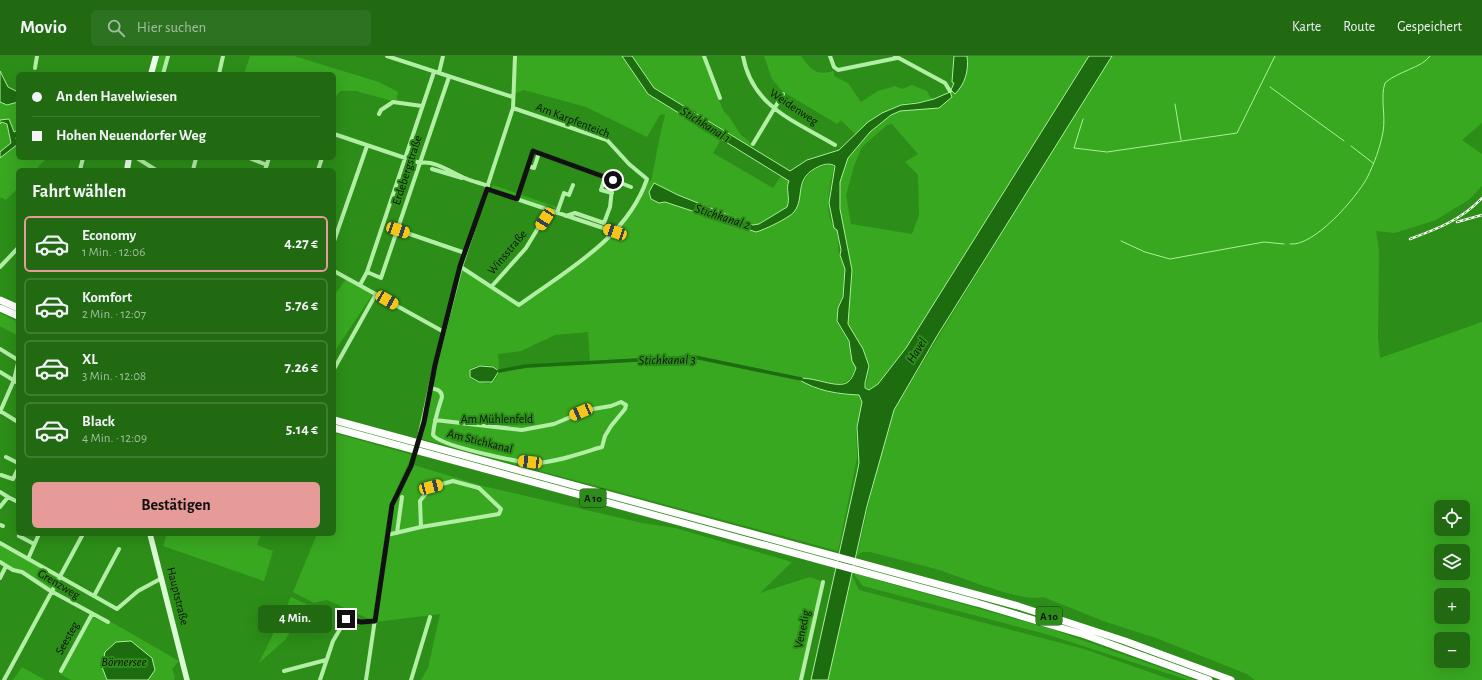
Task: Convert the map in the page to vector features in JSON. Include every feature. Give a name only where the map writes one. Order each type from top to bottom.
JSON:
[{"type":"highway","points":[[0,300],[16,307]]},
{"type":"highway","points":[[0,308],[16,315]]},
{"type":"highway","name":"A 10","points":[[336,421],[831,559]]},
{"type":"highway","name":"A 10","points":[[336,429],[1059,619],[1147,648],[1231,680]]},
{"type":"highway","name":"A 10","points":[[862,567],[1039,621],[1138,654],[1209,680]]},
{"type":"main road","points":[[152,72],[156,56]]},
{"type":"main road","name":"Hauptstraße","points":[[151,536],[188,680]]},
{"type":"street","points":[[35,68],[37,56]]},
{"type":"street","points":[[164,72],[168,56]]},
{"type":"street","points":[[219,72],[223,56]]},
{"type":"street","points":[[387,56],[513,97]]},
{"type":"street","name":"Erdebergstraße","points":[[360,285],[366,272],[422,106],[443,56]]},
{"type":"street","points":[[366,680],[393,502],[407,476],[413,460],[460,266],[513,108],[515,56]]},
{"type":"street","points":[[704,56],[720,98]]},
{"type":"street","name":"Weidenweg","points":[[743,56],[754,88],[765,102],[774,109],[835,145]]},
{"type":"street","points":[[830,56],[835,69],[879,63],[896,57],[942,81],[947,85],[950,91]]},
{"type":"street","name":"Erdebergstraße","points":[[366,272],[381,278],[449,77]]},
{"type":"street","points":[[753,144],[783,94]]},
{"type":"street","points":[[379,114],[381,110],[393,102],[422,106]]},
{"type":"street","name":"Am Karpfenteich","points":[[513,108],[607,140],[629,164],[648,179],[641,197],[615,232]]},
{"type":"street","points":[[336,135],[420,163],[425,162],[452,171],[466,179]]},
{"type":"street","points":[[336,234],[367,146]]},
{"type":"street","points":[[517,199],[533,151],[631,187]]},
{"type":"street","points":[[528,166],[534,168],[539,153]]},
{"type":"street","points":[[141,160],[153,168]]},
{"type":"street","points":[[255,160],[267,164]]},
{"type":"street","points":[[266,168],[268,160]]},
{"type":"street","points":[[432,169],[466,179],[517,199],[615,232]]},
{"type":"street","points":[[605,177],[601,190],[612,193]]},
{"type":"street","points":[[566,216],[575,213],[604,222],[612,193],[613,180]]},
{"type":"street","points":[[557,213],[564,193],[570,195],[573,185]]},
{"type":"street","name":"Winsstraße","points":[[492,286],[526,248],[549,210]]},
{"type":"street","points":[[398,230],[465,253]]},
{"type":"street","points":[[460,266],[519,305],[615,232]]},
{"type":"street","points":[[0,267],[16,250]]},
{"type":"street","points":[[336,272],[444,332]]},
{"type":"street","points":[[336,366],[376,294]]},
{"type":"street","points":[[0,349],[16,361]]},
{"type":"street","points":[[0,372],[16,382],[0,411],[16,421]]},
{"type":"street","name":"Am Stichkanal","points":[[430,388],[439,390],[442,395],[435,420],[433,435],[440,441],[496,456],[537,463],[557,460],[602,447],[605,436],[625,409],[626,405],[621,402],[611,406],[592,409],[554,424],[522,430],[435,420]]},
{"type":"street","points":[[6,457],[16,462]]},
{"type":"street","points":[[1,475],[13,479],[16,473]]},
{"type":"street","points":[[387,535],[421,527],[499,514],[501,509],[479,488],[453,481],[431,487],[420,501],[421,527]]},
{"type":"street","points":[[0,492],[16,501]]},
{"type":"street","points":[[0,508],[8,497]]},
{"type":"street","points":[[397,533],[402,497]]},
{"type":"street","points":[[19,536],[34,544]]},
{"type":"street","points":[[28,558],[38,536]]},
{"type":"street","points":[[4,680],[82,536]]},
{"type":"street","name":"Grenzweg","points":[[0,543],[116,609],[138,591],[162,578]]},
{"type":"street","points":[[94,596],[120,549]]},
{"type":"street","name":"Grenzweg","points":[[0,562],[22,572],[52,592],[108,622]]},
{"type":"street","points":[[0,578],[6,566]]},
{"type":"street","name":"Venedig","points":[[801,680],[823,582]]},
{"type":"street","name":"Seesteg","points":[[60,671],[92,614]]},
{"type":"street","points":[[411,680],[430,617]]},
{"type":"street","points":[[320,680],[333,641],[346,619],[361,622],[375,621]]},
{"type":"street","points":[[284,671],[326,660]]},
{"type":"green space","points":[[157,56],[170,56],[166,72],[153,72]]},
{"type":"green space","points":[[250,56],[294,56],[379,82],[398,92],[396,102],[356,91],[340,91],[336,96],[336,72],[245,72]]},
{"type":"green space","name":"Am Mühlenfeld","points":[[516,56],[622,56],[648,94],[721,139],[713,153],[773,188],[781,176],[789,181],[787,208],[759,224],[753,225],[669,190],[659,203],[665,202],[756,232],[794,213],[798,196],[804,181],[814,170],[822,166],[831,165],[834,167],[829,191],[828,209],[832,225],[837,230],[839,255],[845,268],[842,297],[838,308],[836,321],[848,341],[852,361],[856,368],[848,381],[838,384],[797,377],[694,355],[590,361],[588,332],[555,335],[521,351],[498,354],[499,370],[489,365],[477,366],[470,369],[469,377],[474,381],[488,384],[494,381],[500,372],[526,368],[694,358],[797,379],[817,389],[837,394],[858,395],[862,403],[856,428],[857,458],[838,551],[422,439],[423,434],[421,434],[433,376],[462,269],[521,305],[617,232],[641,198],[648,180],[651,181],[664,114],[660,115],[647,137],[586,107],[524,90],[514,94]]},
{"type":"green space","points":[[632,56],[702,56],[723,110],[740,134],[753,145],[751,147],[654,88]]},
{"type":"green space","points":[[764,56],[801,56],[814,71],[822,73],[834,71],[834,76],[848,83],[861,102],[878,91],[895,86],[902,89],[912,85],[927,91],[930,97],[934,99],[894,107],[876,117],[856,135],[841,120],[837,124],[782,91],[772,79]]},
{"type":"green space","points":[[967,56],[1089,56],[906,348],[878,384],[869,390],[866,387],[870,366],[863,349],[848,324],[852,270],[841,213],[840,182],[848,158],[870,132],[891,115],[900,111],[912,110],[952,97],[950,92],[951,90],[954,94]],"holes":[[[892,124],[918,154],[905,162],[918,175],[919,215],[912,234],[851,224],[846,195],[854,166],[862,147],[887,125]]]},
{"type":"green space","points":[[1112,56],[1482,56],[1482,123],[1462,140],[1482,154],[1482,186],[1470,199],[1436,220],[1395,233],[1376,231],[1379,252],[1378,338],[1380,358],[1482,322],[1482,680],[1255,680],[1247,674],[1156,638],[1106,622],[1043,597],[1033,598],[1006,593],[936,569],[870,552],[862,552],[857,556],[878,464],[894,410],[1050,154]]},
{"type":"green space","points":[[0,102],[7,105],[16,103],[16,132],[14,133],[8,119],[0,120]]},
{"type":"green space","points":[[2,122],[7,124],[11,143],[0,152],[0,124]]},
{"type":"green space","points":[[16,146],[16,160],[45,160],[37,168],[16,168],[16,190],[6,200],[0,197],[0,158]]},
{"type":"green space","points":[[493,185],[557,207],[555,211],[491,189]]},
{"type":"green space","points":[[346,279],[373,294],[336,349],[336,293]]},
{"type":"green space","points":[[0,313],[16,321],[16,335],[0,326]]},
{"type":"green space","points":[[336,434],[412,455],[395,493],[398,494],[414,465],[483,486],[642,523],[675,528],[792,562],[760,593],[810,577],[821,581],[800,680],[421,680],[428,668],[440,614],[376,622],[327,600],[314,603],[293,592],[316,536],[336,536]]},
{"type":"green space","points":[[166,536],[260,536],[257,545],[273,551],[264,581],[163,546]]},
{"type":"green space","points":[[0,544],[59,577],[53,591],[0,561]]},
{"type":"green space","points":[[853,573],[1051,629],[1195,680],[1188,680],[1049,635],[863,586]]},
{"type":"green space","points":[[852,575],[859,590],[1084,649],[1172,680],[828,680]]},
{"type":"green space","points":[[291,597],[306,604],[286,639],[259,663]]},
{"type":"green space","points":[[92,617],[104,622],[106,619],[179,661],[172,669],[175,677],[174,680],[148,680],[152,658],[131,641],[116,642],[102,667],[107,680],[71,680],[60,674]]},
{"type":"green space","points":[[22,667],[45,680],[13,680]]},
{"type":"water","points":[[622,56],[632,56],[654,88],[790,171],[807,160],[839,150],[868,122],[882,113],[901,105],[934,99],[950,92],[952,97],[939,108],[900,111],[891,115],[870,132],[848,158],[840,182],[840,209],[852,270],[848,324],[863,349],[869,366],[865,388],[869,390],[878,384],[906,348],[1089,56],[1112,56],[937,336],[894,410],[867,506],[828,680],[811,680],[859,463],[857,427],[862,402],[859,395],[827,391],[798,379],[803,378],[831,384],[844,384],[851,379],[856,368],[852,361],[849,341],[837,321],[838,308],[843,297],[845,269],[840,255],[841,250],[837,230],[834,228],[829,203],[835,166],[826,164],[811,171],[803,182],[799,200],[794,212],[776,224],[756,232],[665,202],[659,203],[651,199],[649,192],[654,183],[678,195],[753,225],[759,224],[787,207],[789,181],[648,94]]},
{"type":"water","points":[[954,56],[967,56],[966,77],[955,94],[951,90],[954,83],[952,82]]},
{"type":"water","points":[[0,71],[8,87],[16,91],[16,103],[7,105],[0,102]]},
{"type":"water","points":[[9,119],[14,132],[16,131],[16,146],[0,158],[0,152],[11,143],[7,124],[2,122],[0,124],[0,120]]},
{"type":"water","points":[[480,366],[493,367],[499,371],[492,382],[479,382],[470,377],[470,370]]},
{"type":"water","name":"Börnersee","points":[[131,641],[152,658],[155,670],[148,680],[107,680],[102,667],[105,652],[116,642]]},
{"type":"waterway","points":[[1083,119],[1074,148],[1107,152],[1237,133],[1275,56]]},
{"type":"waterway","points":[[1290,244],[1300,243],[1311,238],[1322,230],[1333,220],[1362,187],[1372,167],[1382,138],[1384,126],[1383,94],[1385,83],[1396,75],[1416,67],[1430,56]]},
{"type":"waterway","points":[[1270,87],[1344,141]]},
{"type":"waterway","points":[[1175,104],[1181,140]]},
{"type":"waterway","points":[[1351,146],[1373,163]]},
{"type":"waterway","points":[[1121,241],[1145,252],[1170,259],[1264,242],[1284,244]]},
{"type":"waterway","name":"Stichkanal 3","points":[[499,371],[526,366],[694,357],[801,379]]},
{"type":"railway","points":[[1410,239],[1457,218],[1474,206],[1482,198]]},
{"type":"railway","points":[[1457,222],[1482,215]]},
{"type":"route","points":[[346,619],[361,622],[375,621],[392,505],[396,494],[405,481],[411,466],[424,422],[432,376],[460,266],[487,189],[517,199],[533,151],[613,180]]},
{"type":"water label","name":"Stichkanal 1","points":[[706,124]]},
{"type":"water label","name":"Stichkanal 2","points":[[723,216]]},
{"type":"water label","name":"Havel","points":[[916,350]]}]
